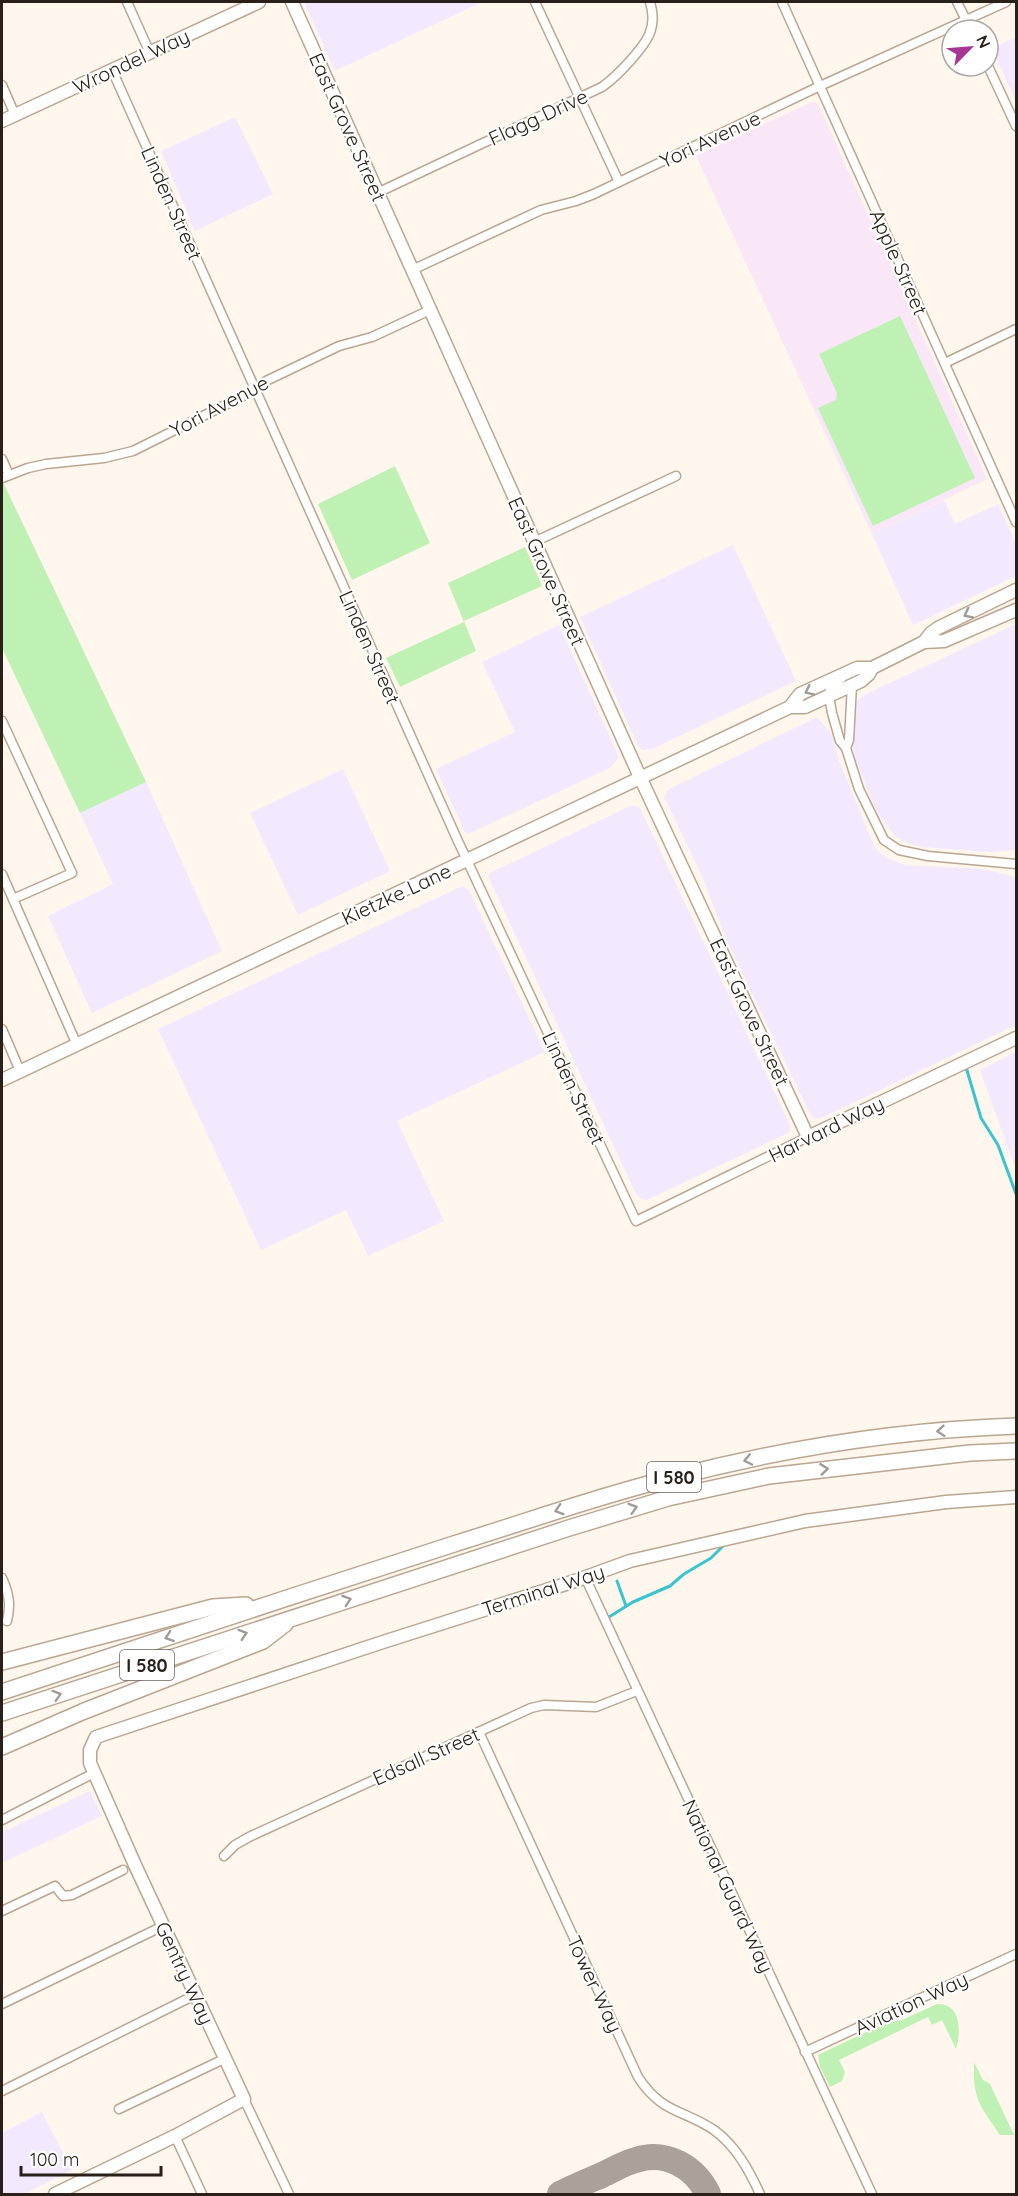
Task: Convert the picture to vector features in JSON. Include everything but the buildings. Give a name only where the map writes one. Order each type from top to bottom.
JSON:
[{"type":"highway","name":"I 580","points":[[2,1692],[264,1604],[578,1504],[679,1476],[767,1456],[830,1445],[922,1433],[1017,1425]]},
{"type":"highway","name":"I 580","points":[[2,1713],[602,1517],[711,1488],[769,1476],[970,1453],[1017,1451]]},
{"type":"highway","points":[[2,1662],[213,1607],[264,1604]]},
{"type":"highway","points":[[2,1747],[71,1716],[263,1641],[292,1618]]},
{"type":"street","points":[[127,2],[150,53]]},
{"type":"street","name":"Wrondel Way","points":[[2,121],[260,2]]},
{"type":"street","name":"East Grove Street","points":[[292,2],[640,777],[808,1137]]},
{"type":"street","points":[[535,2],[619,182]]},
{"type":"street","name":"Flagg Drive","points":[[377,193],[602,87],[613,79],[647,42],[653,22],[650,2]]},
{"type":"street","name":"Apple Street","points":[[782,2],[1017,522]]},
{"type":"street","points":[[957,2],[965,18]]},
{"type":"street","name":"Yori Avenue","points":[[972,18],[1006,2]]},
{"type":"street","name":"Yori Avenue","points":[[412,270],[541,210],[576,201],[619,182],[820,86],[940,33]]},
{"type":"street","name":"Linden Street","points":[[112,70],[467,861],[636,1221]]},
{"type":"street","points":[[994,78],[1017,126]]},
{"type":"street","points":[[2,85],[15,115]]},
{"type":"street","name":"Yori Avenue","points":[[5,476],[46,464],[104,458],[133,451],[266,381],[339,346],[372,337],[430,310]]},
{"type":"street","points":[[945,363],[1017,329]]},
{"type":"street","points":[[2,459],[5,476]]},
{"type":"street","points":[[534,542],[676,476]]},
{"type":"street","name":"Kietzke Lane","points":[[924,642],[938,628],[1017,590]]},
{"type":"street","points":[[990,621],[1017,603]]},
{"type":"street","name":"Kietzke Lane","points":[[790,707],[800,694],[857,668],[872,668],[924,642],[944,641],[1017,610]]},
{"type":"street","name":"Kietzke Lane","points":[[2,1080],[790,707],[805,707],[852,686],[861,681],[872,668]]},
{"type":"street","points":[[847,673],[830,689],[829,696],[840,741],[846,748],[859,789],[884,840],[899,850],[928,856],[1017,864]]},
{"type":"street","points":[[846,748],[849,741],[852,686]]},
{"type":"street","points":[[2,721],[72,873],[13,899]]},
{"type":"street","points":[[2,874],[77,1045]]},
{"type":"street","points":[[2,1029],[20,1071]]},
{"type":"street","name":"Harvard Way","points":[[636,1221],[1017,1038]]},
{"type":"street","name":"Terminal Way","points":[[90,1750],[96,1737],[104,1733],[630,1561],[805,1521],[946,1502],[1017,1497]]},
{"type":"street","name":"National Guard Way","points":[[585,1577],[872,2194]]},
{"type":"street","points":[[2,1578],[10,1607],[7,1621]]},
{"type":"street","name":"Edsall Street","points":[[224,1856],[235,1845],[249,1837],[531,1708],[544,1705],[596,1707],[638,1691]]},
{"type":"street","name":"Tower Way","points":[[479,1732],[638,2077],[648,2091],[664,2105],[706,2125],[727,2142],[742,2161],[760,2194]]},
{"type":"street","name":"Gentry Way","points":[[90,1750],[89,1757],[94,1773],[289,2194]]},
{"type":"street","points":[[2,1820],[94,1773]]},
{"type":"street","points":[[2,1911],[55,1886],[63,1896],[72,1895],[123,1870]]},
{"type":"street","points":[[2,2004],[163,1926]]},
{"type":"street","name":"Aviation Way","points":[[805,2052],[1017,1954]]},
{"type":"street","points":[[2,2091],[195,1995]]},
{"type":"street","points":[[119,2109],[226,2058]]},
{"type":"street","points":[[55,2194],[70,2192],[244,2099]]},
{"type":"street","points":[[175,2136],[202,2194]]},
{"type":"shaded area","points":[[304,2],[482,2],[335,71]]},
{"type":"shaded area","points":[[1016,37],[1015,99],[1000,66],[1000,45]]},
{"type":"shaded area","points":[[816,102],[819,106],[987,479],[872,534],[696,156]]},
{"type":"shaded area","points":[[235,117],[273,194],[195,231],[161,151]]},
{"type":"shaded area","points":[[944,500],[955,524],[998,504],[1016,544],[1016,576],[913,625],[872,534]]},
{"type":"shaded area","points":[[733,545],[796,681],[652,749],[642,750],[638,746],[580,617]]},
{"type":"shaded area","points":[[1016,624],[1016,850],[992,852],[922,847],[907,843],[895,836],[877,812],[855,759],[853,745],[855,707],[858,700],[864,695]]},
{"type":"shaded area","points":[[559,625],[618,759],[610,768],[468,834],[465,832],[436,769],[515,732],[482,662]]},
{"type":"shaded area","points":[[815,718],[819,719],[832,735],[839,761],[875,848],[887,858],[905,865],[983,869],[1016,878],[1016,1025],[819,1119],[810,1114],[726,939],[703,878],[664,797],[669,789]]},
{"type":"shaded area","points":[[343,769],[390,871],[298,915],[250,813]]},
{"type":"shaded area","points":[[146,782],[222,951],[92,1013],[48,916],[113,884],[80,813]]},
{"type":"shaded area","points":[[632,805],[640,808],[790,1125],[790,1131],[784,1135],[647,1200],[641,1199],[636,1194],[488,876],[490,873]]},
{"type":"shaded area","points":[[464,887],[469,890],[545,1052],[397,1121],[444,1221],[368,1256],[346,1210],[261,1250],[158,1029]]},
{"type":"shaded area","points":[[1016,1052],[1016,1170],[980,1070]]},
{"type":"shaded area","points":[[90,1791],[102,1816],[2,1863],[2,1832]]},
{"type":"shaded area","points":[[42,2112],[72,2170],[24,2194],[2,2194],[2,2133]]},
{"type":"green space","points":[[900,316],[975,478],[873,526],[818,408],[836,400],[837,393],[819,354]]},
{"type":"green space","points":[[395,466],[430,543],[352,580],[318,504]]},
{"type":"green space","points":[[3,482],[146,782],[80,813],[2,648]]},
{"type":"green space","points":[[525,547],[542,586],[464,621],[476,651],[400,687],[386,658],[464,622],[448,583]]},
{"type":"green space","points":[[937,2004],[951,2008],[958,2020],[959,2035],[956,2049],[942,2020],[932,2025],[928,2017],[839,2060],[845,2072],[842,2081],[830,2087],[820,2067],[818,2055],[885,2023],[902,2020]]},
{"type":"green space","points":[[974,2062],[983,2080],[990,2084],[1014,2135],[1000,2135],[982,2108],[976,2094]]},
{"type":"waterway","points":[[966,1067],[981,1118],[998,1145],[1016,1194]]},
{"type":"waterway","points":[[609,1617],[633,1602],[670,1586],[684,1574],[711,1558],[725,1544]]},
{"type":"waterway","points":[[617,1581],[626,1606]]},
{"type":"taxiway","points":[[560,2194],[627,2163],[647,2157],[669,2159],[678,2163],[695,2176],[708,2194]]}]
